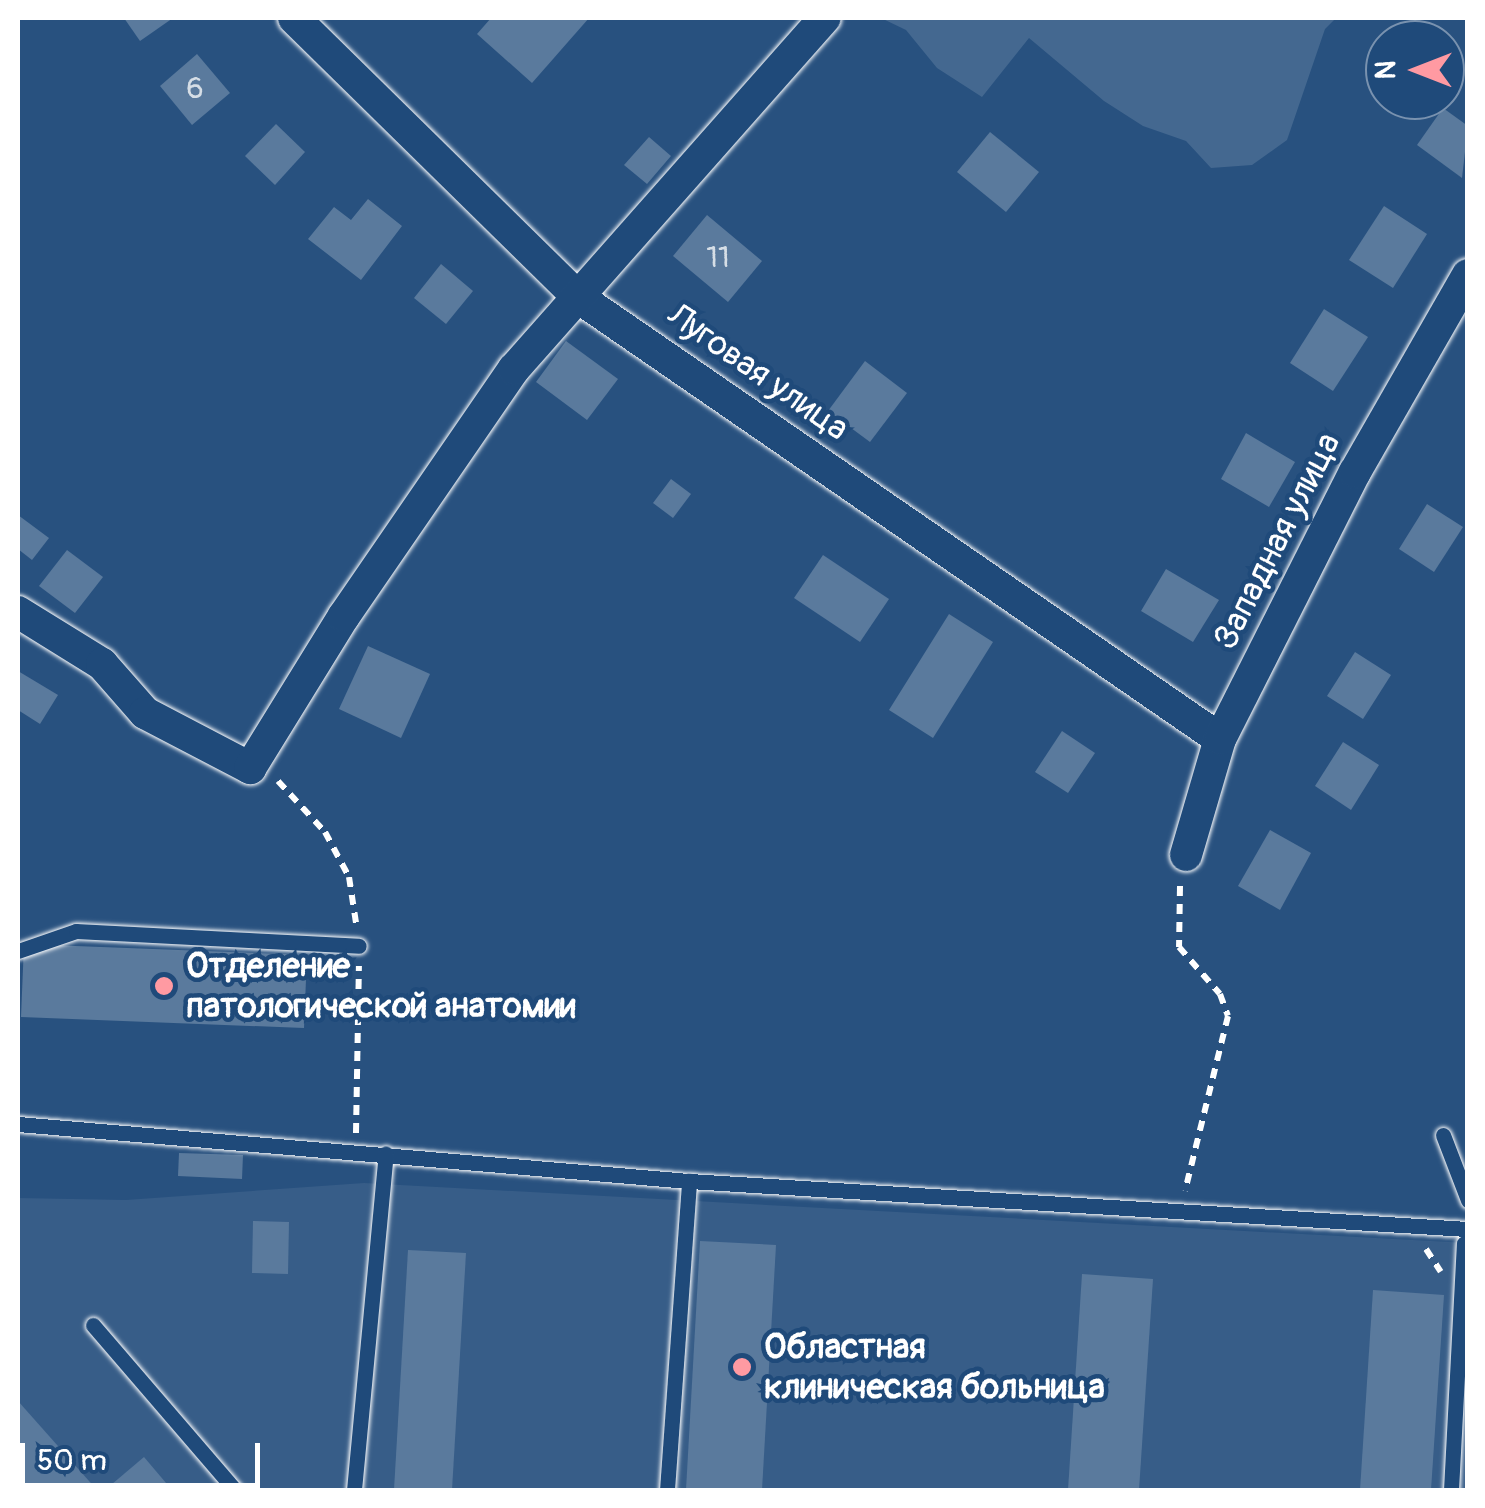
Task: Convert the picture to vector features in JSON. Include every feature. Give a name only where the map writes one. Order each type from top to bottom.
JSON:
[{"type":"street","name":"Луговая улица","points":[[294,18],[578,297],[1220,740]]},
{"type":"street","points":[[18,612],[102,664],[145,713],[250,768],[344,616],[514,369],[825,18]]},
{"type":"street","name":"Западная улица","points":[[1186,855],[1220,740],[1356,472],[1468,275]]},
{"type":"lane","points":[[18,951],[76,932],[359,946]]},
{"type":"lane","points":[[18,1124],[688,1181],[1466,1236],[1451,1490]]},
{"type":"lane","points":[[1443,1135],[1468,1200]]},
{"type":"lane","points":[[354,1490],[386,1154]]},
{"type":"lane","points":[[667,1490],[688,1181]]},
{"type":"lane","points":[[93,1325],[235,1490]]},
{"type":"path","points":[[1176,909],[1180,946],[1220,994],[1228,1016],[1179,1216]]},
{"type":"shaded area","points":[[881,18],[1336,18],[1325,29],[1287,140],[1252,165],[1211,168],[1186,141],[1143,126],[1104,101],[1029,38],[982,97],[937,68],[906,30]]},
{"type":"shaded area","name":"Областная клиническая больница","points":[[364,1183],[1467,1243],[1467,1490],[18,1490],[18,1198],[126,1200]]},
{"type":"building","points":[[124,18],[173,18],[140,41]]},
{"type":"building","points":[[491,18],[589,18],[532,83],[477,34]]},
{"type":"building","points":[[197,54],[230,93],[192,125],[160,86]]},
{"type":"building","points":[[1435,120],[1460,120],[1468,126],[1462,178],[1417,145]]},
{"type":"building","points":[[276,124],[305,152],[275,185],[245,156]]},
{"type":"building","points":[[990,132],[1039,172],[1006,212],[957,172]]},
{"type":"building","points":[[649,137],[671,156],[647,184],[624,165]]},
{"type":"building","points":[[368,199],[402,226],[361,280],[308,239],[334,207],[351,220]]},
{"type":"building","points":[[1384,206],[1427,234],[1393,288],[1349,260]]},
{"type":"building","points":[[707,215],[762,261],[728,302],[673,256]]},
{"type":"building","points":[[441,264],[473,291],[446,324],[414,298]]},
{"type":"building","points":[[1324,309],[1368,337],[1333,391],[1290,363]]},
{"type":"building","points":[[566,341],[618,379],[587,420],[536,382]]},
{"type":"building","points":[[865,361],[907,393],[870,442],[828,411]]},
{"type":"building","points":[[1246,433],[1295,462],[1269,507],[1221,479]]},
{"type":"building","points":[[671,479],[691,494],[673,518],[653,503]]},
{"type":"building","points":[[1427,504],[1463,527],[1434,572],[1399,549]]},
{"type":"building","points":[[18,515],[49,538],[32,560],[18,549]]},
{"type":"building","points":[[67,550],[103,577],[75,613],[39,586]]},
{"type":"building","points":[[823,555],[889,599],[860,642],[794,598]]},
{"type":"building","points":[[1166,569],[1219,600],[1193,642],[1141,611]]},
{"type":"building","points":[[949,614],[993,642],[933,738],[889,710]]},
{"type":"building","points":[[368,646],[430,674],[401,738],[339,709]]},
{"type":"building","points":[[1355,652],[1391,675],[1363,719],[1327,696]]},
{"type":"building","points":[[18,671],[58,695],[40,724],[18,710]]},
{"type":"building","points":[[1062,731],[1095,753],[1068,793],[1035,772]]},
{"type":"building","points":[[1343,742],[1379,765],[1351,810],[1315,786]]},
{"type":"building","points":[[1270,830],[1311,853],[1280,910],[1238,886]]},
{"type":"building","name":"Отделение патологической анатомии","points":[[24,944],[307,955],[304,1028],[21,1017]]},
{"type":"building","points":[[179,1153],[243,1155],[242,1179],[178,1176]]},
{"type":"building","points":[[253,1221],[289,1222],[288,1274],[252,1273]]},
{"type":"building","points":[[700,1241],[776,1245],[762,1490],[686,1490]]},
{"type":"building","points":[[408,1250],[466,1253],[452,1490],[394,1490]]},
{"type":"building","points":[[1082,1274],[1153,1279],[1139,1490],[1068,1490]]},
{"type":"building","points":[[1373,1290],[1444,1295],[1431,1490],[1360,1490]]},
{"type":"building","points":[[18,1401],[97,1490],[18,1490]]},
{"type":"building","points":[[144,1457],[172,1490],[105,1490]]},
{"type":"place","name":"Отделение патологической анатомии","points":[[164,986]]},
{"type":"place","name":"Областная клиническая больница","points":[[742,1367]]}]
